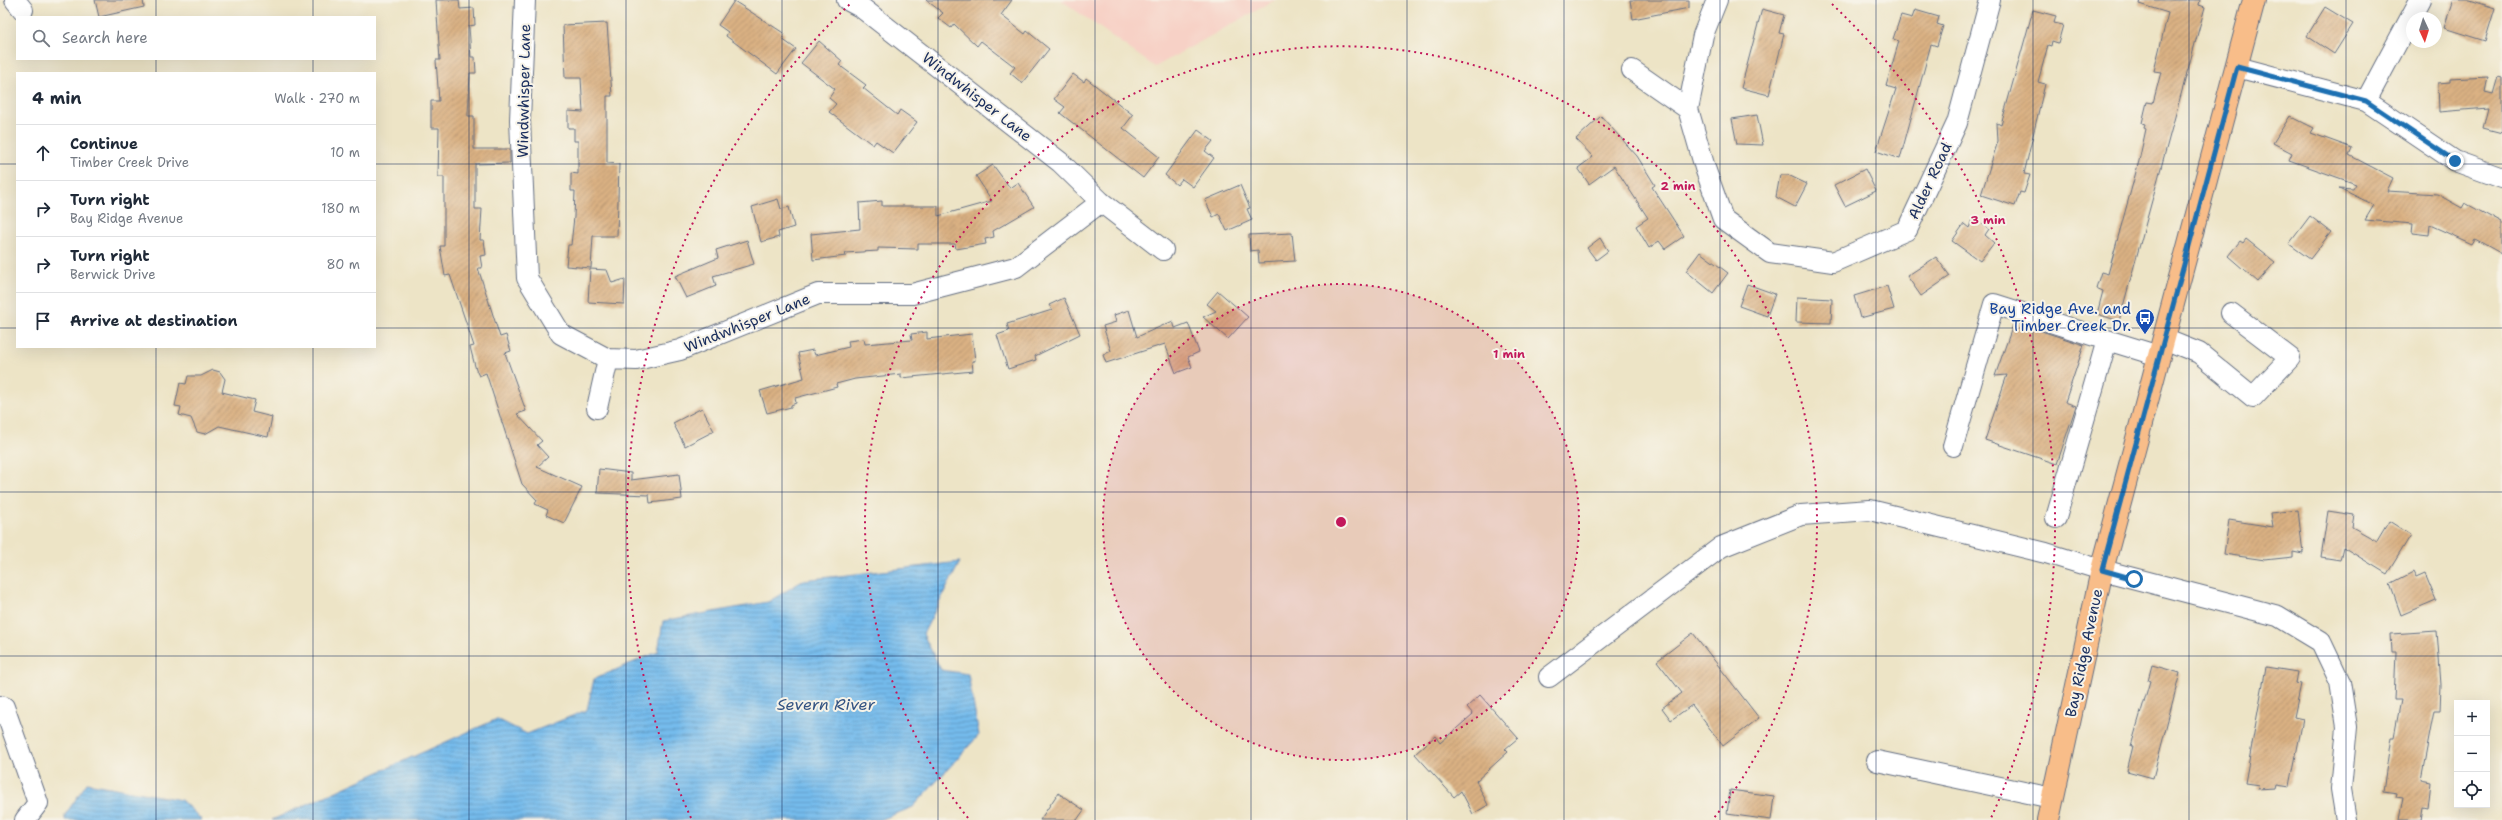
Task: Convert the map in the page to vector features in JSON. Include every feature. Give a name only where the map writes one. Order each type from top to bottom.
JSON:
[{"type":"main road","name":"Bay Ridge Avenue","points":[[2048,820],[2102,570],[2254,0]]},
{"type":"street","name":"Windwhisper Lane","points":[[525,0],[520,120],[527,278],[561,334],[608,359],[636,360],[680,350],[818,294],[912,294],[1016,267],[1101,202]]},
{"type":"street","name":"Windwhisper Lane","points":[[847,0],[862,8],[1060,162],[1101,202],[1163,250]]},
{"type":"street","points":[[1632,70],[1688,109],[1703,35],[1717,0]]},
{"type":"street","name":"Alder Road","points":[[1688,109],[1705,168],[1723,219],[1770,253],[1833,262],[1907,230],[1958,123],[1990,0]]},
{"type":"street","points":[[2366,101],[2420,0]]},
{"type":"street","points":[[2237,67],[2366,101],[2455,161],[2502,178]]},
{"type":"street","points":[[1953,446],[1994,304],[2107,340],[2199,353],[2253,397],[2290,358],[2231,313]]},
{"type":"street","points":[[2056,518],[2107,340]]},
{"type":"street","points":[[597,408],[608,359]]},
{"type":"street","points":[[1549,677],[1721,547],[1801,514],[1870,510],[2046,553],[2102,570],[2278,616],[2321,642],[2340,682],[2347,726],[2341,790],[2346,820]]},
{"type":"street","points":[[0,706],[4,707],[38,803],[25,820]]},
{"type":"street","points":[[1877,761],[2052,798]]},
{"type":"shaded area","points":[[1061,0],[1275,0],[1155,67]]},
{"type":"water","name":"Severn River","points":[[960,562],[923,634],[941,670],[968,674],[979,735],[913,807],[880,820],[272,820],[497,719],[527,734],[587,710],[594,679],[658,652],[663,621],[768,602],[804,580]]},
{"type":"water","points":[[87,783],[181,800],[202,820],[65,820],[65,815]]},
{"type":"building","points":[[95,0],[143,0],[144,7],[99,16]]},
{"type":"building","points":[[436,0],[459,0],[460,9],[474,8],[475,25],[469,26],[471,57],[475,57],[476,73],[470,73],[468,116],[474,116],[474,149],[510,149],[510,163],[475,164],[475,209],[482,209],[480,240],[484,240],[486,255],[480,256],[482,268],[478,268],[500,337],[506,335],[511,351],[505,353],[526,411],[517,414],[542,441],[537,445],[548,457],[537,467],[582,487],[564,523],[546,515],[548,510],[535,504],[537,500],[522,484],[486,373],[479,376],[476,370],[470,347],[474,346],[450,275],[445,276],[440,246],[444,246],[444,177],[438,177],[439,128],[431,128],[431,101],[439,101],[436,60],[440,60]]},
{"type":"building","points":[[926,0],[1012,0],[1001,15],[1025,34],[1027,31],[1049,49],[1022,83],[1010,73],[1015,67],[981,41],[977,46],[954,24],[951,28],[938,18],[943,13]]},
{"type":"building","points":[[1630,0],[1689,0],[1689,8],[1633,19]]},
{"type":"building","points":[[2140,0],[2200,0],[2199,5],[2205,7],[2119,321],[2097,314],[2103,291],[2096,288],[2101,272],[2108,274],[2139,161],[2146,129],[2144,128],[2145,124],[2142,123],[2147,102],[2153,103],[2161,72],[2154,71],[2168,13],[2139,4]]},
{"type":"building","points":[[2453,0],[2470,0],[2495,8],[2485,41],[2444,28]]},
{"type":"building","points":[[734,1],[785,34],[782,39],[796,49],[777,74],[726,36],[728,32],[718,25]]},
{"type":"building","points":[[2325,7],[2353,24],[2334,54],[2307,36]]},
{"type":"building","points":[[1762,9],[1784,15],[1779,33],[1784,34],[1769,95],[1741,88]]},
{"type":"building","points":[[1915,10],[1939,17],[1937,24],[1943,26],[1937,46],[1931,44],[1900,159],[1876,151],[1896,89],[1886,86],[1899,41],[1893,39],[1901,15],[1912,18]]},
{"type":"building","points":[[2033,10],[2056,16],[2054,23],[2063,25],[2058,43],[2052,41],[2051,46],[2048,45],[2038,82],[2045,84],[2024,174],[2030,175],[2024,193],[2020,192],[2015,206],[1981,195],[1998,141],[1997,123],[2001,125]]},
{"type":"building","points":[[607,23],[612,96],[607,96],[607,163],[619,164],[617,236],[593,236],[591,268],[566,266],[568,245],[571,245],[574,217],[575,191],[571,191],[571,173],[578,174],[578,141],[574,141],[574,128],[568,128],[568,111],[583,112],[581,78],[565,78],[563,25]]},
{"type":"building","points":[[819,41],[842,61],[839,65],[866,85],[863,88],[897,115],[900,110],[917,122],[893,153],[876,141],[873,145],[829,112],[836,104],[829,98],[835,89],[801,63]]},
{"type":"building","points":[[1073,74],[1084,82],[1086,78],[1133,115],[1123,128],[1159,157],[1143,178],[1060,113],[1065,107],[1054,99]]},
{"type":"building","points":[[2488,77],[2485,92],[2493,94],[2498,77],[2502,78],[2502,133],[2483,128],[2488,108],[2439,112],[2438,83],[2450,82],[2450,79]]},
{"type":"building","points":[[1757,115],[1763,145],[1737,144],[1732,119]]},
{"type":"building","points":[[1601,116],[1637,156],[1655,185],[1652,187],[1684,236],[1665,249],[1659,241],[1649,248],[1636,226],[1648,218],[1614,166],[1589,184],[1578,168],[1593,157],[1576,139]]},
{"type":"building","points":[[2290,116],[2314,128],[2311,133],[2352,148],[2349,155],[2393,178],[2387,191],[2437,194],[2462,208],[2465,203],[2502,223],[2502,254],[2475,239],[2472,244],[2430,225],[2429,235],[2412,233],[2413,224],[2365,220],[2374,205],[2339,188],[2353,189],[2356,184],[2289,160],[2292,153],[2273,143]]},
{"type":"building","points":[[1198,130],[1213,141],[1205,151],[1214,158],[1193,187],[1182,179],[1177,185],[1165,175]]},
{"type":"building","points":[[993,165],[1010,188],[1018,183],[1034,207],[993,231],[994,237],[985,239],[986,244],[956,249],[955,244],[918,244],[918,249],[878,248],[878,251],[845,253],[846,256],[813,260],[811,234],[860,229],[859,203],[882,201],[882,206],[938,206],[938,216],[992,201],[976,176]]},
{"type":"building","points":[[1865,169],[1876,191],[1845,206],[1834,185]]},
{"type":"building","points":[[1780,175],[1788,175],[1807,184],[1795,207],[1776,197]]},
{"type":"building","points":[[1240,185],[1250,208],[1247,209],[1252,220],[1227,231],[1219,214],[1213,217],[1205,200]]},
{"type":"building","points":[[778,199],[781,209],[789,207],[794,227],[778,232],[779,237],[761,242],[752,207]]},
{"type":"building","points":[[2310,216],[2331,232],[2310,259],[2289,244]]},
{"type":"building","points":[[1973,217],[1989,229],[1985,235],[1994,243],[1980,261],[1952,241],[1964,224],[1969,228]]},
{"type":"building","points":[[1292,233],[1295,261],[1259,263],[1258,250],[1250,251],[1249,235]]},
{"type":"building","points":[[1600,238],[1608,251],[1596,260],[1587,248]]},
{"type":"building","points":[[2246,239],[2275,262],[2258,282],[2228,256],[2240,241],[2243,243]]},
{"type":"building","points":[[747,240],[754,264],[713,276],[716,286],[686,298],[675,276],[718,258],[716,250]]},
{"type":"building","points":[[1700,252],[1728,273],[1713,293],[1686,271]]},
{"type":"building","points":[[1936,257],[1950,276],[1921,296],[1907,276]]},
{"type":"building","points":[[590,269],[607,270],[612,283],[625,279],[624,304],[588,302]]},
{"type":"building","points":[[1747,284],[1775,294],[1767,316],[1739,306]]},
{"type":"building","points":[[1887,286],[1894,309],[1860,318],[1854,296]]},
{"type":"building","points":[[1218,291],[1248,317],[1228,339],[1203,317],[1216,311],[1207,304]]},
{"type":"building","points":[[1797,297],[1832,299],[1831,323],[1796,322]]},
{"type":"building","points":[[1064,298],[1080,334],[1035,356],[1036,360],[1008,369],[997,335],[1009,331],[1007,324],[1052,310],[1049,305]]},
{"type":"building","points":[[1129,310],[1137,337],[1173,321],[1175,328],[1188,323],[1199,352],[1188,357],[1192,367],[1176,373],[1165,344],[1106,363],[1103,355],[1111,351],[1103,326],[1116,322],[1114,315]]},
{"type":"building","points":[[2014,322],[2084,345],[2065,402],[2076,406],[2057,464],[1985,440],[2007,375],[1995,376]]},
{"type":"building","points":[[927,332],[927,339],[972,334],[975,361],[972,361],[973,371],[901,378],[901,374],[855,379],[836,384],[837,387],[795,398],[796,403],[791,405],[791,407],[767,413],[760,391],[804,378],[798,353],[813,350],[815,355],[849,347],[848,341],[864,339],[865,344],[912,340],[911,334]]},
{"type":"building","points":[[213,370],[220,372],[225,379],[222,392],[255,400],[252,412],[272,417],[268,437],[219,426],[205,434],[197,432],[191,418],[179,415],[181,407],[175,406],[180,383],[186,384],[188,376],[201,376]]},
{"type":"building","points":[[702,408],[714,431],[685,446],[673,423]]},
{"type":"building","points":[[599,469],[631,473],[631,480],[679,474],[682,499],[650,503],[649,495],[597,493]]},
{"type":"building","points":[[2298,510],[2303,554],[2293,552],[2293,557],[2265,560],[2224,554],[2229,520],[2273,527],[2271,513]]},
{"type":"building","points":[[2328,511],[2354,515],[2352,527],[2377,541],[2389,521],[2411,535],[2387,574],[2343,547],[2340,560],[2321,557]]},
{"type":"building","points":[[2413,572],[2416,578],[2425,574],[2436,600],[2401,615],[2390,584]]},
{"type":"building","points":[[2437,631],[2441,685],[2440,711],[2434,711],[2421,780],[2431,782],[2428,808],[2423,807],[2421,820],[2399,820],[2403,798],[2396,797],[2397,793],[2383,791],[2391,737],[2394,737],[2401,700],[2394,700],[2396,652],[2392,652],[2391,634]]},
{"type":"building","points":[[1693,633],[1759,718],[1723,746],[1692,705],[1671,720],[1662,708],[1682,693],[1657,661]]},
{"type":"building","points":[[2152,665],[2180,673],[2153,778],[2127,771],[2133,746],[2131,746],[2150,681],[2148,680]]},
{"type":"building","points":[[2266,667],[2297,672],[2295,683],[2301,684],[2294,717],[2303,719],[2290,786],[2277,784],[2276,788],[2257,789],[2259,785],[2245,783]]},
{"type":"building","points":[[1480,695],[1518,738],[1505,749],[1508,752],[1476,781],[1488,805],[1473,814],[1461,791],[1454,797],[1415,754],[1435,736],[1440,743],[1473,714],[1467,707]]},
{"type":"building","points":[[1730,790],[1774,796],[1771,820],[1727,814]]},
{"type":"building","points":[[1058,793],[1084,810],[1077,820],[1040,820]]},
{"type":"place","name":"Bay Ridge Ave. and Timber Creek Dr.","points":[[2145,335]]},
{"type":"route","points":[[2134,579],[2102,570],[2237,67],[2366,101],[2455,161]]}]
